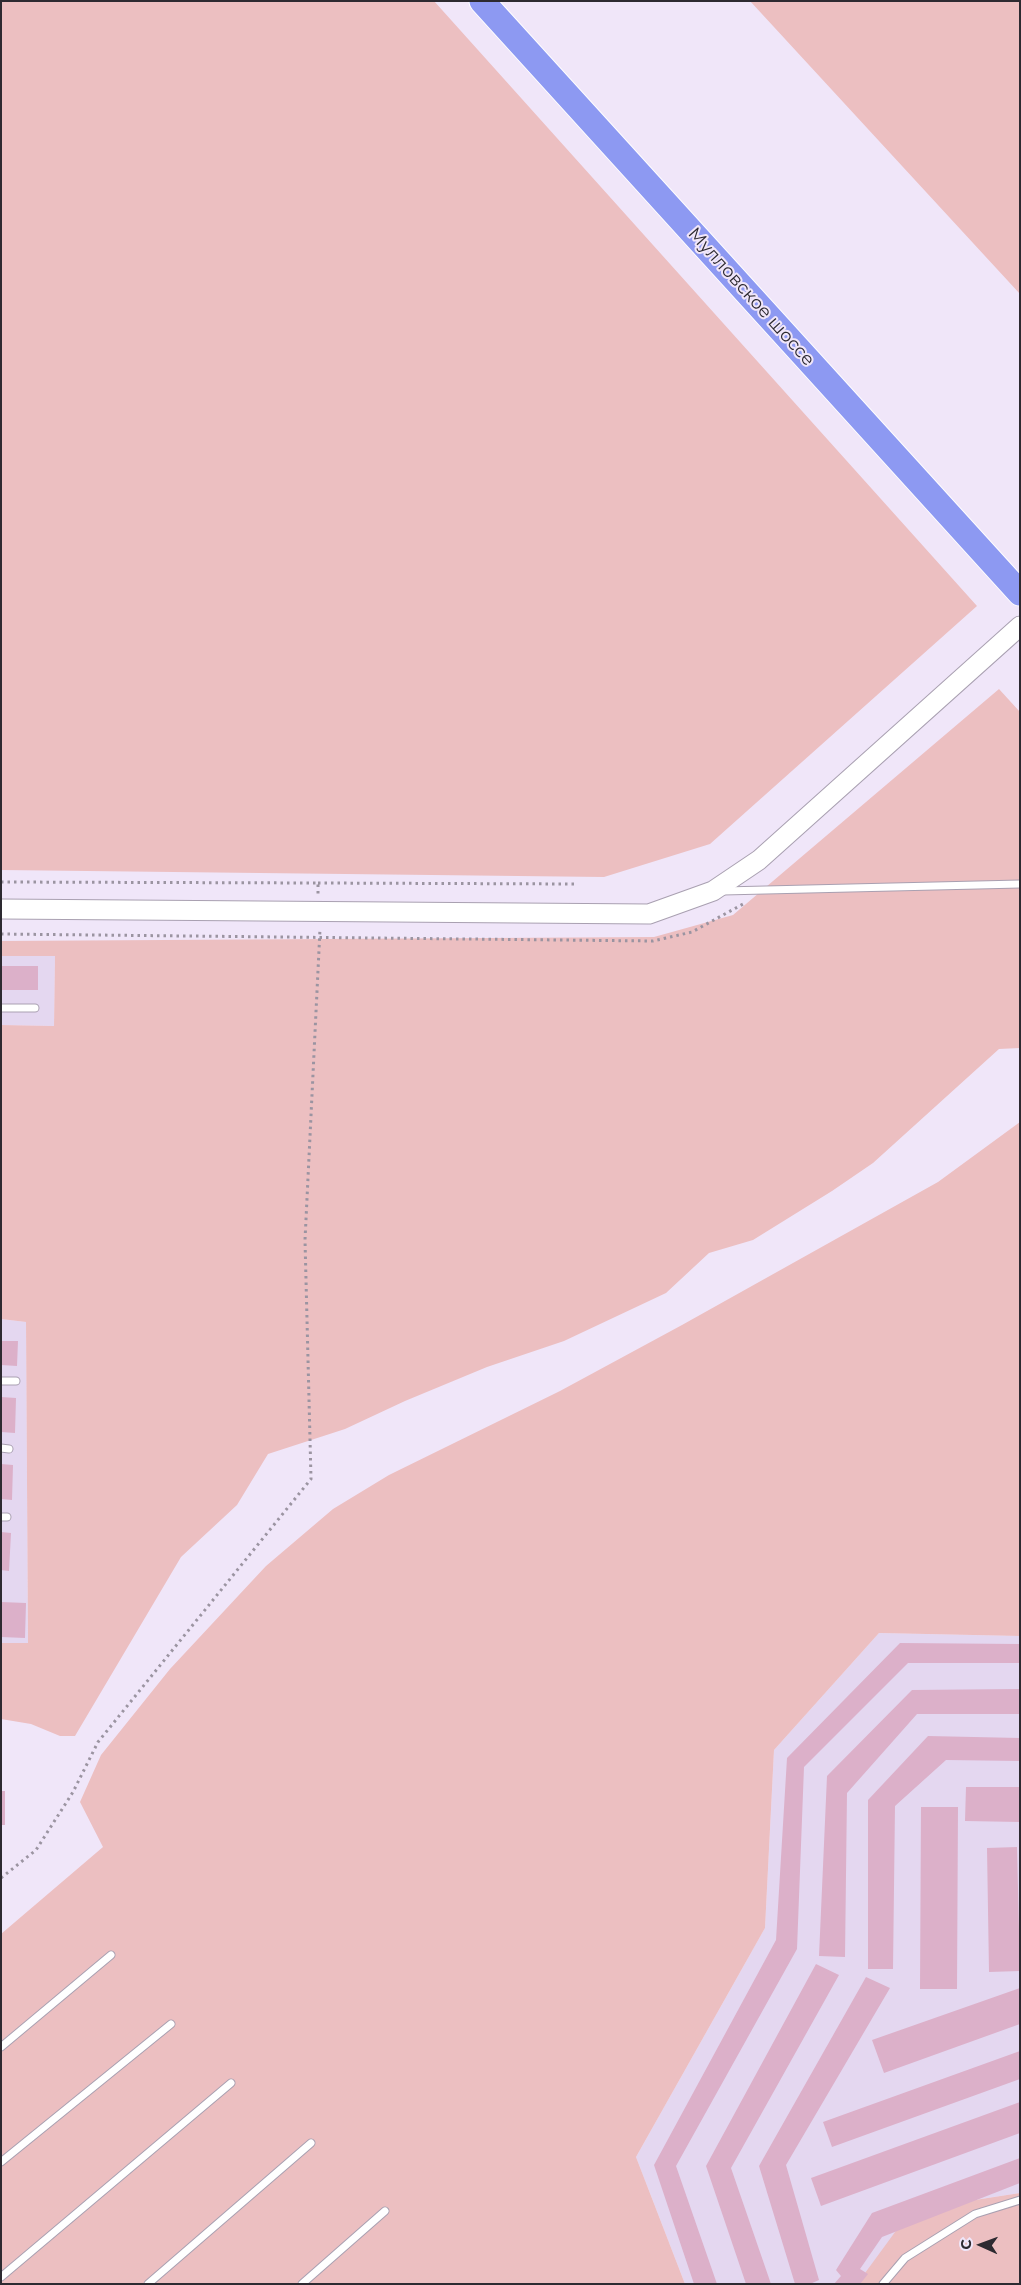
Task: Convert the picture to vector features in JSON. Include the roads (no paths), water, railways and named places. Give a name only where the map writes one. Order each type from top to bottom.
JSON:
[{"type":"highway","name":"Мулловское шоссе","points":[[482,1],[1020,593]]},
{"type":"main road","points":[[1,909],[649,914],[713,891],[760,860],[1020,626]]},
{"type":"lane","points":[[713,891],[1020,884]]},
{"type":"lane","points":[[1,1008],[35,1008]]},
{"type":"lane","points":[[1,1381],[16,1382]]},
{"type":"lane","points":[[1,2047],[111,1955]]},
{"type":"lane","points":[[1,2162],[171,2024]]},
{"type":"lane","points":[[1,2277],[231,2083]]},
{"type":"lane","points":[[148,2284],[311,2142]]},
{"type":"lane","points":[[883,2284],[905,2258],[975,2214],[1020,2200]]},
{"type":"lane","points":[[302,2284],[385,2211]]}]
